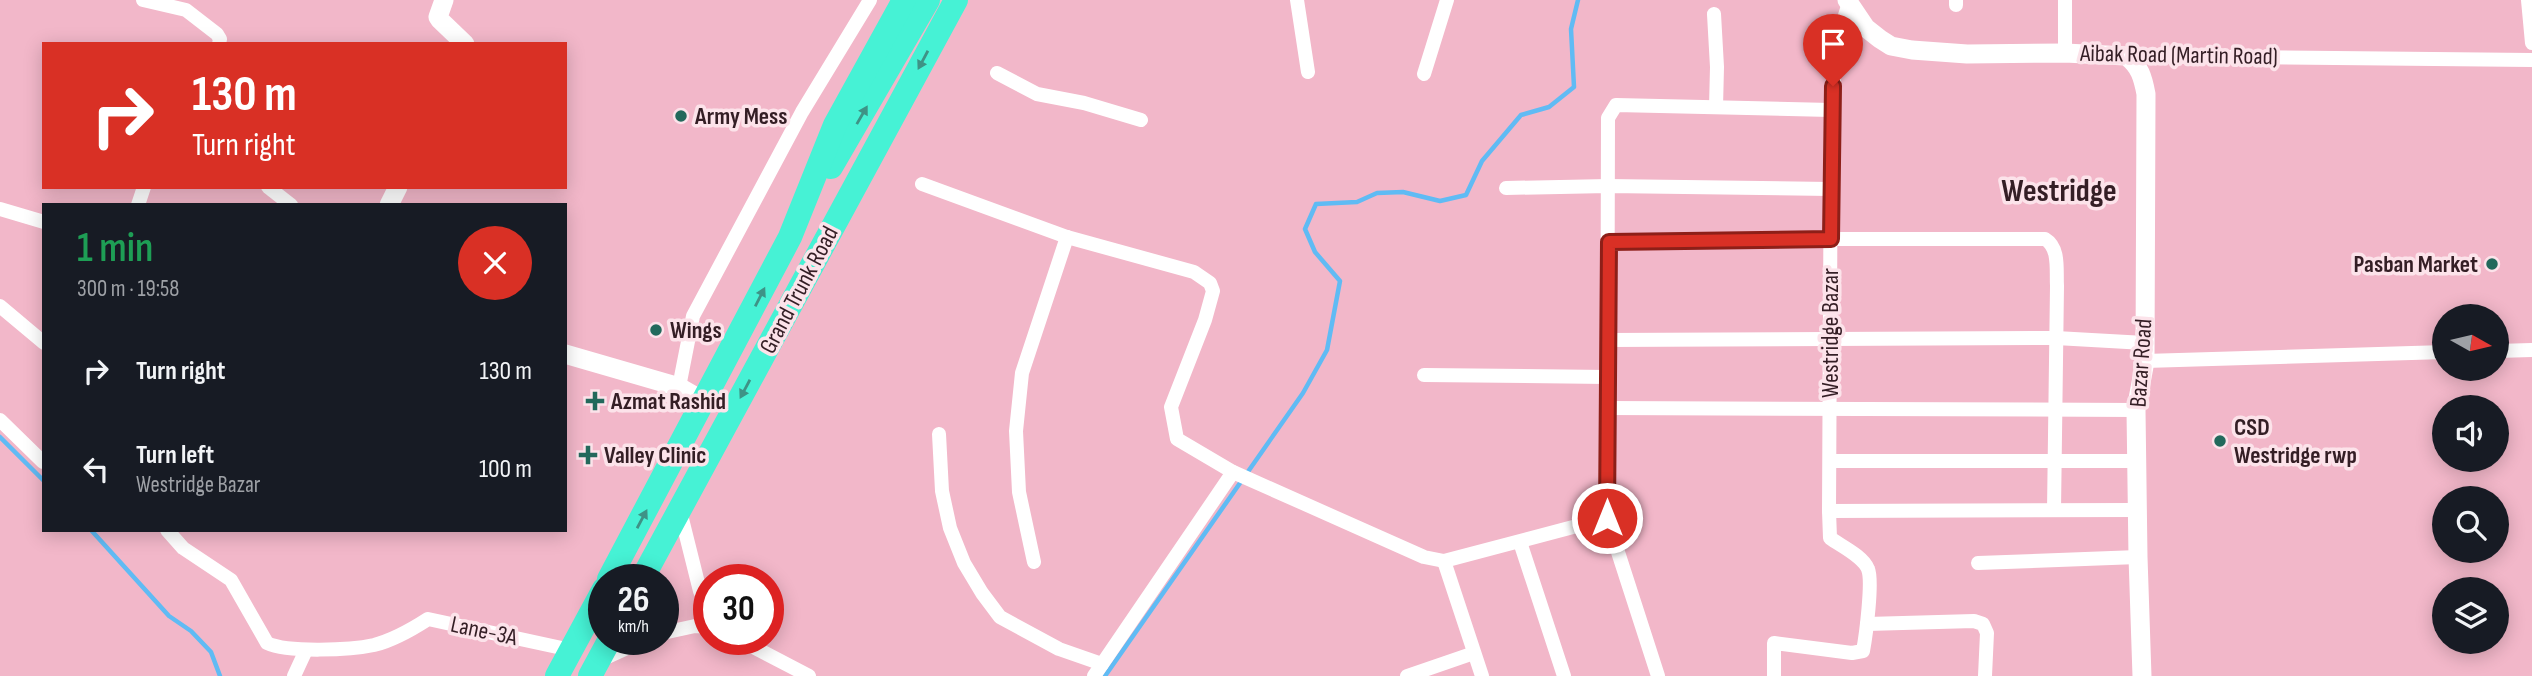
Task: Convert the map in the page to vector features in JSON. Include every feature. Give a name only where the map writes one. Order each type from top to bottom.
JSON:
[{"type":"highway","name":"Grand Trunk Road","points":[[790,237],[835,125],[904,0]]},
{"type":"highway","name":"Grand Trunk Road","points":[[617,564],[790,237],[928,0]]},
{"type":"highway","name":"Grand Trunk Road","points":[[650,564],[956,0]]},
{"type":"highway","points":[[557,676],[588,619]]},
{"type":"street","points":[[143,0],[189,5],[217,34],[219,42]]},
{"type":"street","points":[[444,0],[438,17],[463,42]]},
{"type":"street","points":[[679,387],[693,316],[802,112],[870,0]]},
{"type":"street","points":[[1297,0],[1307,72]]},
{"type":"street","points":[[1424,74],[1447,0]]},
{"type":"street","points":[[2065,0],[2065,53]]},
{"type":"street","points":[[2528,0],[2532,43]]},
{"type":"street","name":"Aibak Road (Martin Road)","points":[[1848,2],[1866,28],[1891,46],[1912,50],[1967,54],[2532,60]]},
{"type":"street","name":"Westridge Bazar","points":[[1848,2],[1838,37],[1831,110],[1829,511],[1830,538],[1863,561],[1869,570],[1867,624]]},
{"type":"street","points":[[1714,14],[1716,107]]},
{"type":"street","name":"Bazar Road","points":[[2126,56],[2139,69],[2146,94],[2145,352],[2136,410],[2142,676]]},
{"type":"street","points":[[997,73],[1037,94],[1084,103],[1141,120]]},
{"type":"street","points":[[1658,676],[1607,518],[1608,118],[1616,105],[1831,110]]},
{"type":"street","points":[[922,184],[1067,237],[1194,272],[1210,284],[1213,291],[1205,320],[1171,407],[1177,439],[1240,475],[1424,557],[1444,561],[1607,518]]},
{"type":"street","points":[[1506,188],[1608,186],[1830,189]]},
{"type":"street","points":[[271,189],[288,203]]},
{"type":"street","points":[[0,209],[42,221]]},
{"type":"street","points":[[1034,562],[1018,492],[1016,431],[1022,373],[1067,237]]},
{"type":"street","points":[[1609,242],[2045,239],[2055,250],[2054,510]]},
{"type":"street","points":[[0,306],[42,341]]},
{"type":"street","points":[[1607,340],[2056,338],[2145,352],[2432,352]]},
{"type":"street","points":[[2510,351],[2532,350]]},
{"type":"street","points":[[567,355],[679,387],[705,402]]},
{"type":"street","points":[[1424,375],[1607,377]]},
{"type":"street","points":[[1607,408],[2136,410]]},
{"type":"street","points":[[0,419],[42,462]]},
{"type":"street","points":[[939,434],[942,491],[950,528],[964,563],[982,593],[1000,617],[1098,670],[1240,475]]},
{"type":"street","points":[[1830,461],[2137,461]]},
{"type":"street","points":[[679,510],[693,564]]},
{"type":"street","points":[[1829,511],[2138,510]]},
{"type":"street","name":"Lane-3A","points":[[171,532],[183,548],[231,580],[267,643],[273,646],[306,650],[373,645],[401,636],[428,620],[493,631],[571,650]]},
{"type":"street","points":[[1520,542],[1564,676]]},
{"type":"street","points":[[1978,563],[2138,558]]},
{"type":"street","points":[[1444,561],[1482,676]]},
{"type":"street","points":[[1774,676],[1774,643],[1852,653],[1863,650],[1867,624],[1974,621],[1983,624],[1987,633],[1985,676]]},
{"type":"street","points":[[294,676],[306,650]]},
{"type":"street","points":[[1407,676],[1474,653]]},
{"type":"street","points":[[594,669],[619,655]]},
{"type":"street","points":[[769,655],[810,676]]},
{"type":"waterway","points":[[1105,676],[1303,393],[1327,350],[1340,281],[1315,252],[1305,229],[1316,204],[1357,202],[1377,193],[1403,192],[1440,201],[1466,195],[1482,161],[1521,115],[1549,107],[1574,87],[1571,29],[1578,0]]},
{"type":"waterway","points":[[0,437],[42,479]]},
{"type":"waterway","points":[[93,532],[169,616],[191,631],[211,652],[220,676]]},
{"type":"place","name":"Army Mess","points":[[681,116]]},
{"type":"place","name":"Pasban Market","points":[[2492,264]]},
{"type":"place","name":"Wings","points":[[656,330]]},
{"type":"place","name":"Azmat Rashid","points":[[595,401]]},
{"type":"place","name":"CSD Westridge rwp","points":[[2220,441]]},
{"type":"place","name":"Valley Clinic","points":[[588,455]]},
{"type":"district","name":"Westridge","points":[[2059,191]]},
{"type":"route","points":[[1607,518],[1609,242],[1831,239],[1833,86]]}]
